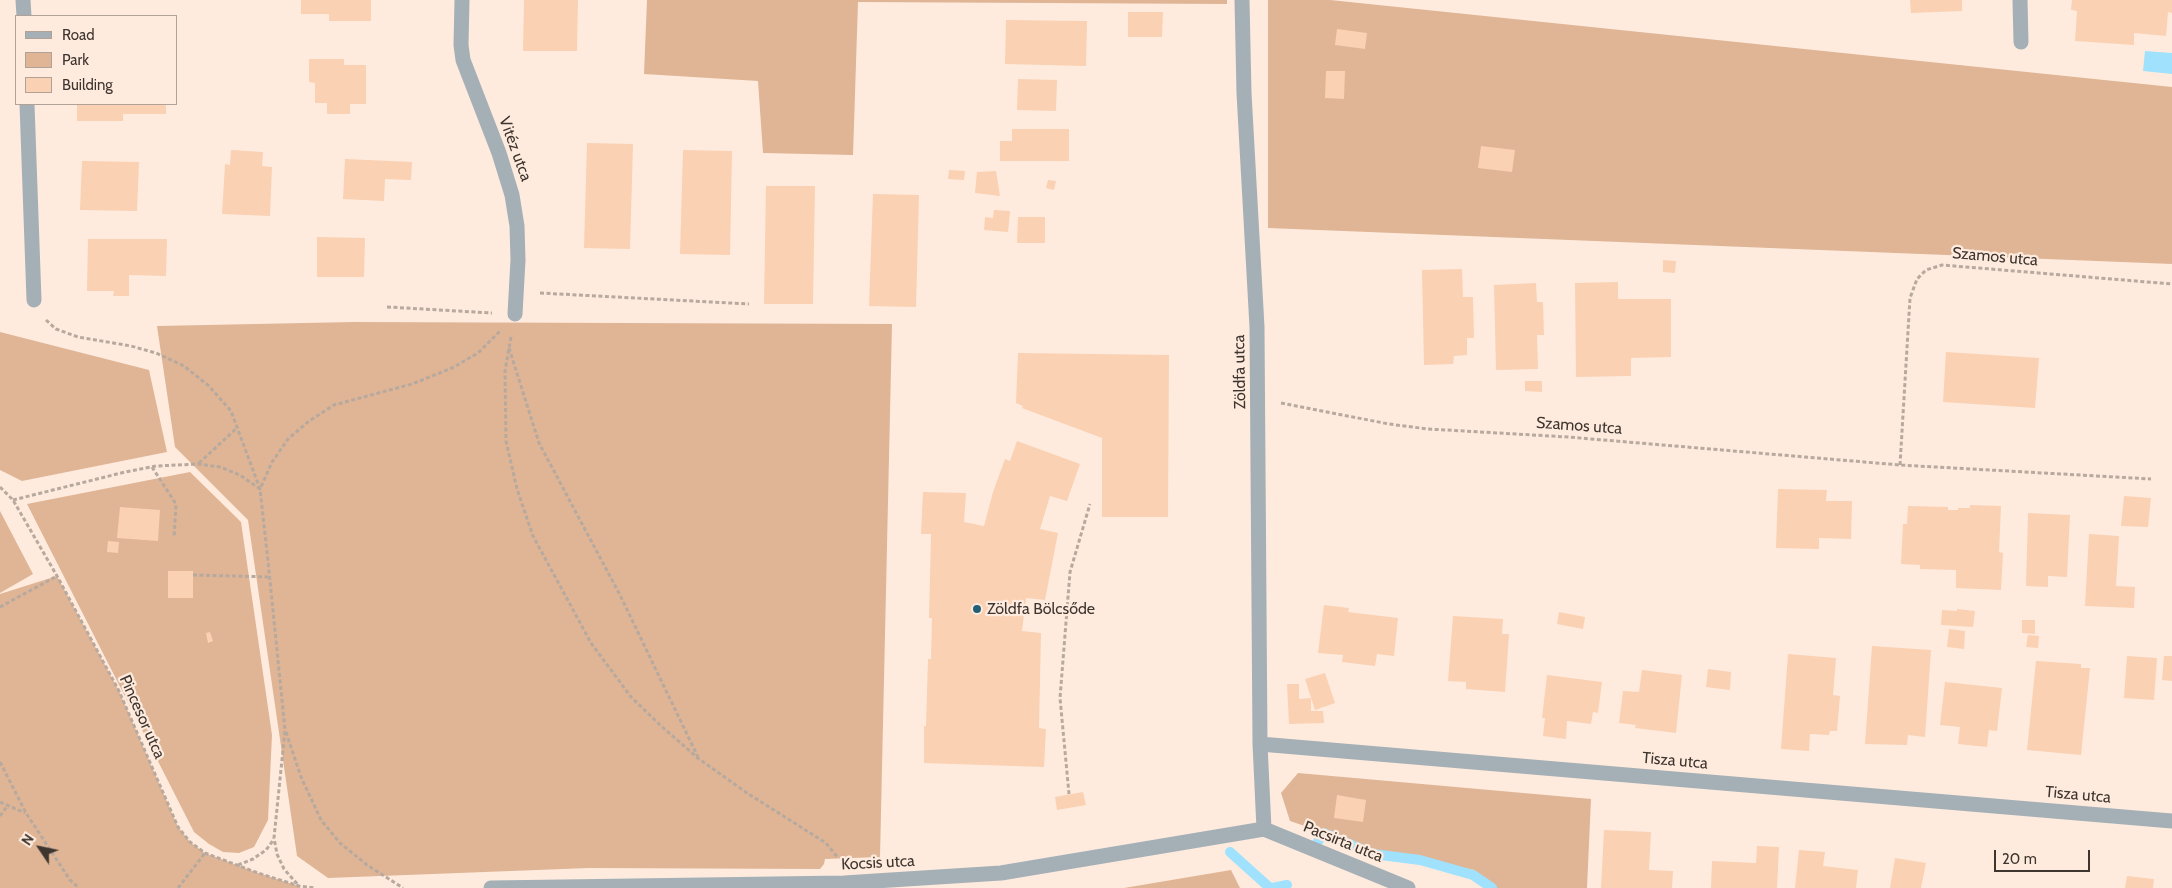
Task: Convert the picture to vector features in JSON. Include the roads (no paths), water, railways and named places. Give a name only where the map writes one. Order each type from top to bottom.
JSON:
[{"type":"street","points":[[23,0],[24,15]]},
{"type":"street","name":"Vitéz utca","points":[[462,0],[460,45],[463,60],[499,153],[512,195],[517,226],[515,314]]},
{"type":"street","name":"Zöldfa utca","points":[[1242,0],[1244,93],[1257,327],[1260,744]]},
{"type":"street","points":[[2020,0],[2021,42]]},
{"type":"street","points":[[27,105],[34,300]]},
{"type":"street","points":[[1260,744],[1264,829]]},
{"type":"street","name":"Tisza utca","points":[[1260,744],[2172,821]]},
{"type":"street","name":"Kocsis utca","points":[[491,888],[847,883],[1001,873],[1264,829]]},
{"type":"street","name":"Pacsirta utca","points":[[1264,829],[1408,888]]},
{"type":"water","points":[[2145,51],[2172,53],[2172,74],[2143,71]]},
{"type":"waterway","points":[[1313,849],[1324,833],[1373,854],[1420,860],[1473,875],[1492,888]]},
{"type":"waterway","points":[[1230,852],[1270,888]]},
{"type":"waterway","points":[[1272,888],[1287,885]]},
{"type":"place","name":"Zöldfa Bölcsőde","points":[[977,609]]}]
